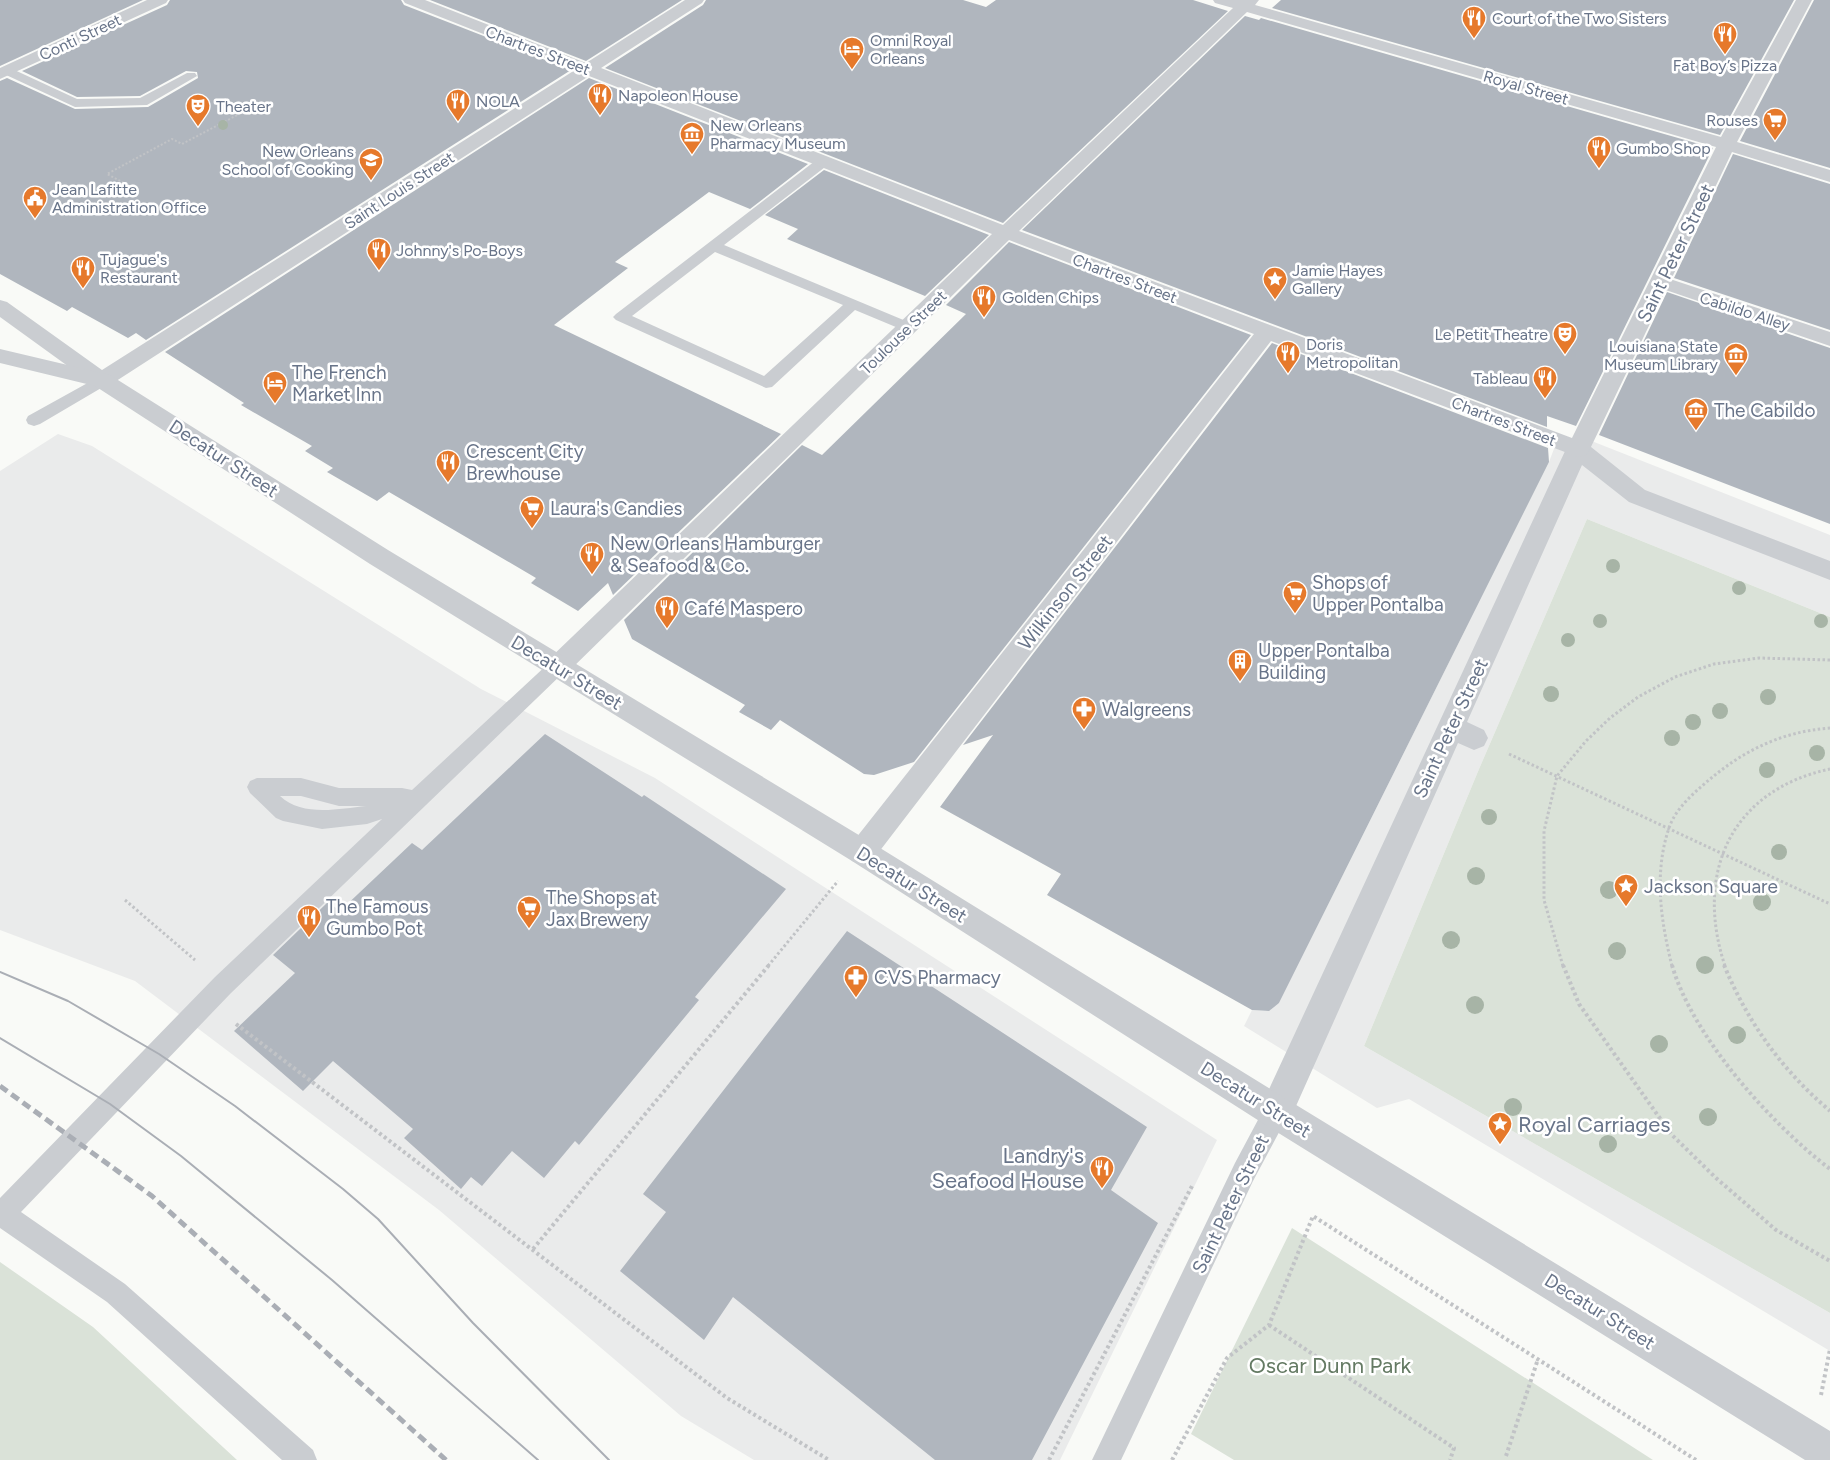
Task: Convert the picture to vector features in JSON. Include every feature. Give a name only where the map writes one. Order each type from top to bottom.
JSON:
[{"type":"street","name":"Conti Street","points":[[4,72],[160,0]]},
{"type":"street","name":"Chartres Street","points":[[411,0],[1267,332],[1573,460],[1636,496],[1830,571]]},
{"type":"street","name":"Saint Louis Street","points":[[102,380],[696,0]]},
{"type":"street","name":"Royal Street","points":[[1221,0],[1248,3],[1830,176]]},
{"type":"street","name":"Saint Peter Street","points":[[1276,1112],[1462,733],[1573,460],[1727,145],[1804,0]]},
{"type":"street","name":"Toulouse Street","points":[[557,667],[1006,232],[1248,3]]},
{"type":"street","name":"Cabildo Alley","points":[[1661,282],[1830,339]]},
{"type":"street","name":"Decatur Street","points":[[0,307],[102,380],[379,557],[862,852],[1276,1112],[1830,1453]]},
{"type":"street","name":"Wilkinson Street","points":[[862,852],[1267,332]]},
{"type":"street","points":[[0,356],[102,380]]},
{"type":"lane","points":[[4,72],[76,103],[142,102],[191,76]]},
{"type":"lane","points":[[824,161],[621,317],[766,382],[853,304]]},
{"type":"lane","points":[[714,246],[908,327]]},
{"type":"lane","points":[[34,420],[102,380]]},
{"type":"lane","points":[[302,1460],[116,1293],[1,1214],[224,985],[557,667]]},
{"type":"lane","points":[[257,787],[301,787],[339,796],[419,797],[367,815],[322,820],[283,812],[257,787]]},
{"type":"lane","name":"Saint Peter Street","points":[[1106,1460],[1244,1172],[1276,1112]]},
{"type":"path","points":[[110,190],[124,183],[107,174],[172,139],[182,144],[262,102]]},
{"type":"path","points":[[1830,660],[1759,658],[1714,664],[1676,677],[1638,697],[1610,718],[1586,741],[1557,776],[1544,831],[1544,900],[1560,958],[1579,1004],[1671,1134],[1716,1178],[1776,1230],[1830,1261]]},
{"type":"path","points":[[1830,728],[1810,729],[1775,737],[1747,751],[1724,766],[1688,799],[1668,829],[1662,861],[1659,902],[1678,984],[1700,1026],[1744,1087],[1775,1122],[1830,1169]]},
{"type":"path","points":[[1507,753],[1830,904]]},
{"type":"path","points":[[1830,769],[1796,778],[1770,791],[1739,820],[1730,835],[1723,854],[1714,888],[1714,905],[1721,954],[1754,1028],[1787,1072],[1809,1095],[1830,1111]]},
{"type":"path","points":[[533,1249],[862,852]]},
{"type":"path","points":[[125,900],[224,985]]},
{"type":"path","points":[[208,1003],[728,1398],[829,1460]]},
{"type":"path","points":[[1049,1460],[1197,1177]]},
{"type":"path","points":[[1172,1460],[1227,1358],[1269,1325],[1313,1216],[1696,1460]]},
{"type":"path","points":[[1269,1325],[1454,1448],[1450,1460]]},
{"type":"path","points":[[1506,1456],[1538,1359]]},
{"type":"shaded area","points":[[58,434],[92,446],[481,689],[655,778],[1217,1140],[1060,1460],[754,1460],[681,1416],[439,1210],[135,981],[0,930],[0,471]]},
{"type":"shaded area","points":[[1584,438],[1830,535],[1830,617],[1587,519],[1479,769],[1364,1046],[1830,1313],[1830,1351],[1409,1099],[1377,1108],[1244,1026],[1252,1010],[1266,1011],[1279,1003],[1549,462],[1557,441]]},
{"type":"green space","name":"Jackson Square","points":[[1587,519],[1830,617],[1830,1313],[1364,1046],[1479,769]]},
{"type":"green space","name":"Oscar Dunn Park","points":[[1292,1228],[1653,1460],[1234,1460],[1191,1434]]},
{"type":"green space","points":[[0,1262],[93,1327],[237,1460],[0,1460]]},
{"type":"building","points":[[0,0],[143,0],[0,66]]},
{"type":"building","points":[[170,0],[401,0],[404,5],[571,70],[146,340],[136,333],[128,338],[72,307],[67,311],[0,274],[0,81],[7,78],[75,109],[148,107],[198,78],[197,72],[186,71],[140,96],[77,97],[22,71],[167,5]]},
{"type":"building","points":[[430,0],[682,0],[586,61]]},
{"type":"building","points":[[706,0],[963,0],[986,7],[996,0],[1193,0],[1228,11],[1003,223],[605,68],[703,5]]},
{"type":"building","points":[[1281,0],[1794,0],[1720,135],[1272,8]]},
{"type":"building","points":[[1814,0],[1830,0],[1830,168],[1740,141]]},
{"type":"building","points":[[1245,16],[1259,20],[1261,18],[1713,148],[1576,426],[1547,416],[1547,427],[1022,230]]},
{"type":"building","points":[[589,78],[808,164],[750,209],[709,192],[615,262],[628,268],[554,325],[781,434],[613,595],[608,583],[578,611],[531,583],[536,578],[389,492],[377,501],[327,472],[333,468],[305,451],[312,446],[241,405],[244,403],[165,352]]},
{"type":"building","points":[[1733,154],[1830,184],[1830,330],[1674,278]]},
{"type":"building","points":[[824,170],[989,235],[925,296],[787,239],[798,229],[765,215]]},
{"type":"building","points":[[1009,242],[1251,335],[914,762],[874,775],[864,774],[780,720],[771,730],[739,712],[745,705],[632,639],[624,620],[802,445],[822,455],[966,314],[946,305]]},
{"type":"building","points":[[1667,292],[1830,348],[1830,524],[1599,435]]},
{"type":"building","name":"Upper Pontalba Building","points":[[1272,343],[1548,448],[1549,462],[1279,1003],[1269,1011],[1252,1010],[1047,895],[1061,874],[940,807],[993,735],[963,745]]},
{"type":"building","points":[[545,734],[642,797],[644,795],[786,889],[695,997],[699,1000],[579,1145],[575,1141],[544,1178],[512,1151],[482,1186],[471,1177],[461,1189],[404,1138],[413,1129],[333,1061],[303,1091],[234,1031],[295,973],[273,955],[328,902],[340,911],[412,843],[422,850]]},
{"type":"building","points":[[847,931],[1147,1127],[1111,1190],[1158,1223],[1032,1460],[935,1460],[733,1297],[704,1340],[620,1271],[666,1212],[643,1194]]},
{"type":"tram line","points":[[0,972],[68,1001],[159,1054],[235,1106],[343,1189],[378,1219],[473,1323],[609,1460]]},
{"type":"tram line","points":[[0,1038],[110,1104],[181,1156],[332,1280],[538,1460]]},
{"type":"railway","points":[[0,1086],[152,1196],[446,1460]]},
{"type":"place","name":"Court of the Two Sisters","points":[[1474,39]]},
{"type":"place","name":"Fat Boy’s Pizza","points":[[1725,55]]},
{"type":"place","name":"Omni Royal Orleans","points":[[852,70]]},
{"type":"place","name":"Napoleon House","points":[[600,116]]},
{"type":"place","name":"NOLA","points":[[458,122]]},
{"type":"place","name":"Theater","points":[[198,127]]},
{"type":"place","name":"Rouses","points":[[1775,141]]},
{"type":"place","name":"New Orleans Pharmacy Museum","points":[[692,155]]},
{"type":"place","name":"Gumbo Shop","points":[[1599,169]]},
{"type":"place","name":"New Orleans School of Cooking","points":[[371,181]]},
{"type":"place","name":"Jean Lafitte Administration Office","points":[[35,219]]},
{"type":"place","name":"Johnny's Po-Boys","points":[[379,271]]},
{"type":"place","name":"Tujague's Restaurant","points":[[83,289]]},
{"type":"place","name":"Jamie Hayes Gallery","points":[[1275,300]]},
{"type":"place","name":"Golden Chips","points":[[984,318]]},
{"type":"place","name":"Le Petit Theatre","points":[[1565,355]]},
{"type":"place","name":"Doris Metropolitan","points":[[1288,374]]},
{"type":"place","name":"Louisiana State Museum Library","points":[[1736,376]]},
{"type":"place","name":"Tableau","points":[[1545,399]]},
{"type":"place","name":"The French Market Inn","points":[[275,404]]},
{"type":"place","name":"The Cabildo","points":[[1696,431]]},
{"type":"place","name":"Crescent City Brewhouse","points":[[448,483]]},
{"type":"place","name":"Laura's Candies","points":[[532,529]]},
{"type":"place","name":"New Orleans Hamburger & Seafood & Co.","points":[[592,575]]},
{"type":"place","name":"Shops of Upper Pontalba","points":[[1295,614]]},
{"type":"place","name":"Café Maspero","points":[[667,629]]},
{"type":"place","name":"Upper Pontalba Building","points":[[1240,682]]},
{"type":"place","name":"Walgreens","points":[[1084,730]]},
{"type":"place","name":"Jackson Square","points":[[1626,907]]},
{"type":"place","name":"The Shops at Jax Brewery","points":[[529,929]]},
{"type":"place","name":"The Famous Gumbo Pot","points":[[309,938]]},
{"type":"place","name":"CVS Pharmacy","points":[[856,998]]},
{"type":"place","name":"Royal Carriages","points":[[1500,1145]]},
{"type":"place","name":"Landry's Seafood House","points":[[1102,1189]]}]
